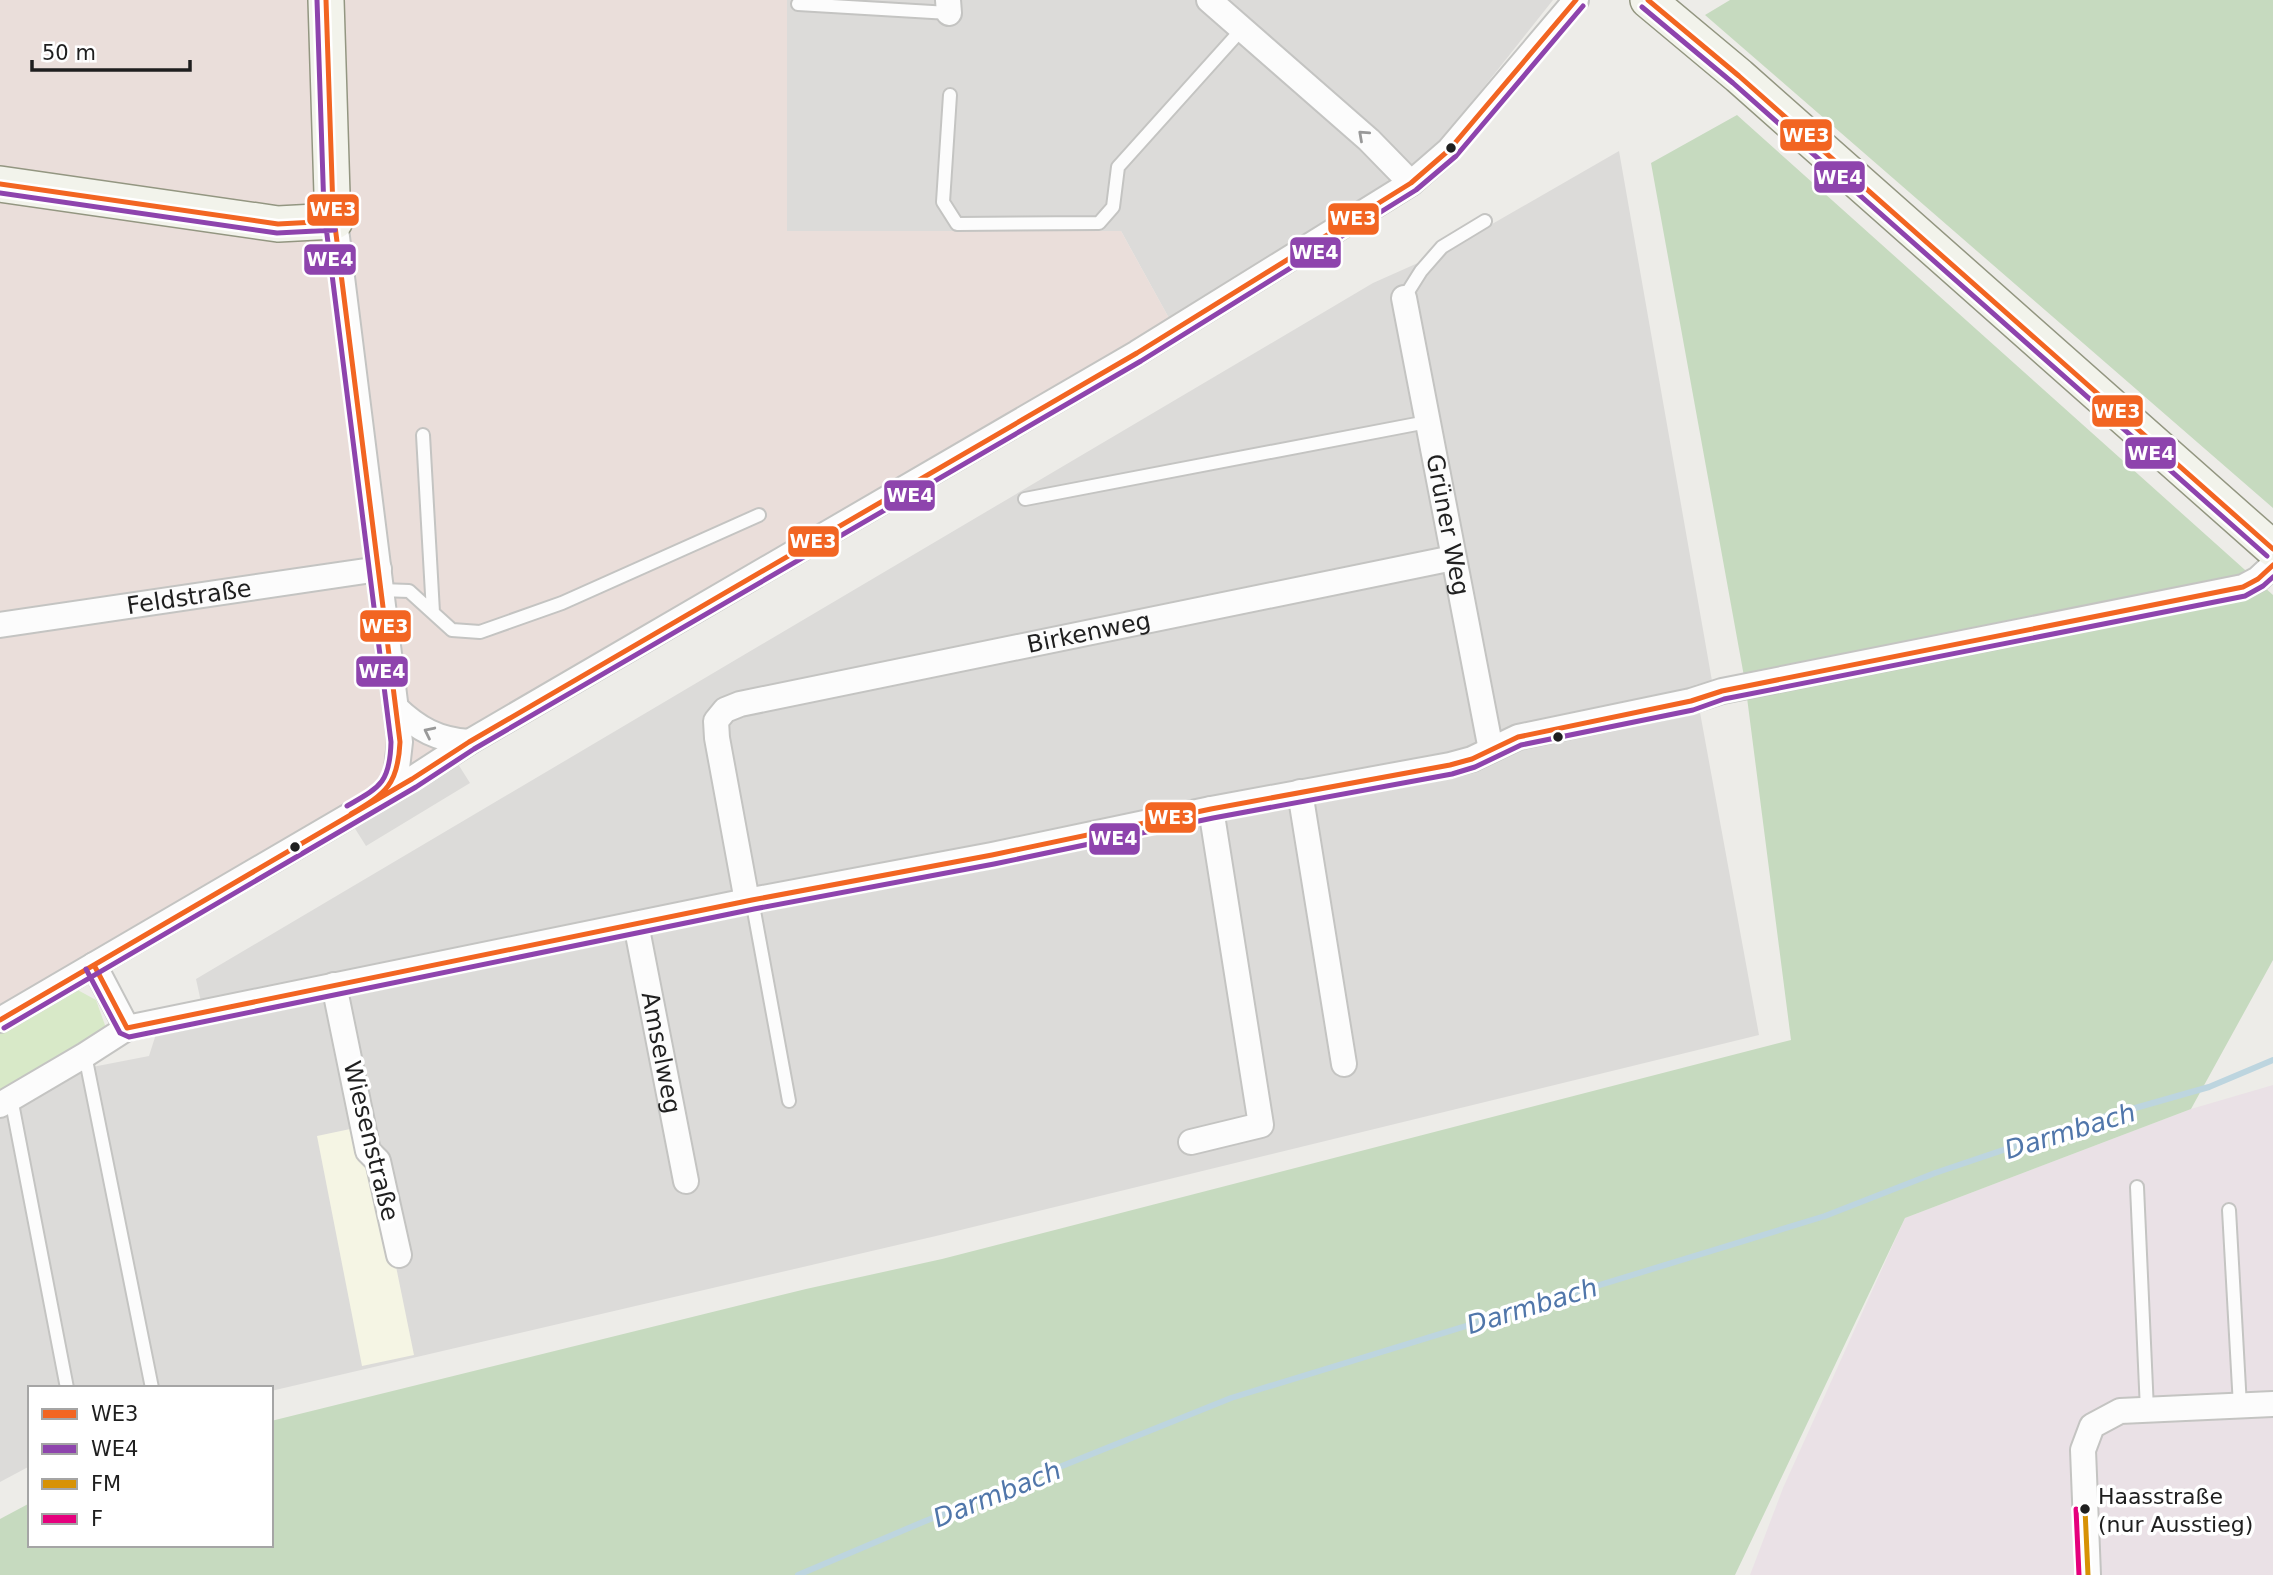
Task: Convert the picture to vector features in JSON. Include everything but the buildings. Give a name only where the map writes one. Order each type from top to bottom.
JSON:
[{"type":"main road","points":[[0,184],[278,224],[335,221],[326,0]]},
{"type":"main road","points":[[1648,0],[2273,549]]},
{"type":"street","points":[[1209,0],[1368,140],[1411,183]]},
{"type":"street","points":[[0,1020],[412,779],[469,741],[1138,353],[1411,183],[1449,150],[1576,0]]},
{"type":"street","points":[[335,221],[396,708],[400,755],[396,777],[384,794]]},
{"type":"street","name":"Grüner Weg","points":[[1404,299],[1491,750]]},
{"type":"street","name":"Birkenweg","points":[[749,901],[717,738],[716,721],[725,710],[740,704],[1453,558]]},
{"type":"street","points":[[5,1101],[127,1028],[1210,809],[1450,765],[1472,759],[1518,737],[1679,704],[1721,691],[2243,587],[2258,579],[2273,565]]},
{"type":"street","name":"Feldstraße","points":[[0,625],[380,579]]},
{"type":"street","points":[[396,708],[423,730],[440,738],[469,741]]},
{"type":"street","points":[[1300,792],[1344,1064]]},
{"type":"street","points":[[1191,1142],[1261,1125],[1210,809]]},
{"type":"street","name":"Amselweg","points":[[636,924],[686,1181]]},
{"type":"street","points":[[94,965],[127,1028]]},
{"type":"street","name":"Wiesenstraße","points":[[334,985],[368,1151],[379,1161],[399,1255]]},
{"type":"street","points":[[2088,1575],[2083,1450],[2092,1426],[2120,1411],[2273,1404]]},
{"type":"lane","points":[[798,4],[949,6]]},
{"type":"lane","points":[[950,96],[943,202],[957,224],[1099,223],[1113,207],[1118,167],[1242,29]]},
{"type":"lane","points":[[1404,299],[1421,271],[1442,247],[1485,222]]},
{"type":"lane","points":[[1025,499],[1427,422]]},
{"type":"lane","points":[[423,435],[433,612]]},
{"type":"lane","points":[[380,579],[409,591],[452,630],[480,632],[562,603],[759,515]]},
{"type":"lane","points":[[749,901],[789,1101]]},
{"type":"lane","points":[[85,1055],[152,1386]]},
{"type":"lane","points":[[5,1101],[67,1386]]},
{"type":"lane","points":[[2137,1187],[2147,1410]]},
{"type":"lane","points":[[2229,1210],[2239,1406]]},
{"type":"shaded area","points":[[0,0],[787,0],[787,231],[1121,231],[1170,320],[0,1005]]},
{"type":"shaded area","points":[[787,0],[1553,0],[1427,159],[1170,320],[1121,231],[787,231]]},
{"type":"shaded area","points":[[1619,151],[1712,681],[1695,685],[1759,1035],[936,1236],[273,1391],[273,1386],[28,1386],[28,1467],[0,1482],[0,1117],[82,1069],[149,1056],[156,1034],[206,1025],[196,979],[1373,283],[1447,250]]},
{"type":"shaded area","points":[[458,764],[470,783],[366,846],[354,827]]},
{"type":"shaded area","points":[[2273,1085],[2273,1575],[1750,1575],[1783,1488],[1905,1218],[2191,1109]]},
{"type":"shaded area","points":[[355,1128],[363,1165],[369,1164],[376,1168],[414,1355],[362,1366],[317,1136]]},
{"type":"green space","points":[[1730,0],[2273,0],[2273,508],[1705,15]]},
{"type":"green space","points":[[1737,115],[2273,595],[2273,960],[2191,1109],[1905,1218],[1735,1575],[0,1575],[0,1519],[28,1504],[28,1547],[273,1547],[273,1421],[806,1289],[942,1259],[1791,1040],[1745,682],[1651,163]]},
{"type":"green space","points":[[74,988],[96,1000],[106,1028],[0,1096],[0,1033]]},
{"type":"waterway","name":"Darmbach","points":[[798,1575],[1231,1398],[1825,1216],[1935,1173],[2086,1122],[2209,1087],[2273,1060]]},
{"type":"transit line","name":"WE4","points":[[317,0],[324,211],[391,742],[388,767],[381,782],[368,794],[347,806]]},
{"type":"transit line","name":"WE3","points":[[326,0],[333,210],[400,742],[399,757],[388,786],[373,800],[351,814]]},
{"type":"transit line","name":"WE3","points":[[0,1020],[412,779],[469,742],[1137,353],[1411,183],[1449,150],[1576,0]]},
{"type":"transit line","name":"WE3","points":[[1648,0],[1739,76],[2273,549]]},
{"type":"transit line","name":"WE4","points":[[4,1028],[416,787],[474,749],[1141,361],[1416,190],[1456,156],[1583,6]]},
{"type":"transit line","name":"WE4","points":[[1642,7],[1733,83],[2267,556]]},
{"type":"transit line","name":"WE3","points":[[0,184],[278,224],[335,221]]},
{"type":"transit line","name":"WE4","points":[[0,193],[277,233],[335,230]]},
{"type":"transit line","name":"WE3","points":[[94,965],[127,1028],[752,900],[992,855],[1211,809],[1450,765],[1472,759],[1518,737],[1691,701],[1722,691],[2243,587],[2258,579],[2273,565]]},
{"type":"transit line","name":"WE4","points":[[86,969],[120,1033],[129,1037],[754,909],[994,864],[1213,818],[1452,774],[1475,767],[1521,745],[1693,710],[1724,699],[2245,596],[2273,577]]},
{"type":"transit line","name":"F","points":[[2076,1509],[2079,1575]]},
{"type":"transit line","name":"FM","points":[[2085,1509],[2088,1575]]},
{"type":"place","name":"Haasstraße (nur Ausstieg)","points":[[2085,1509]]}]
